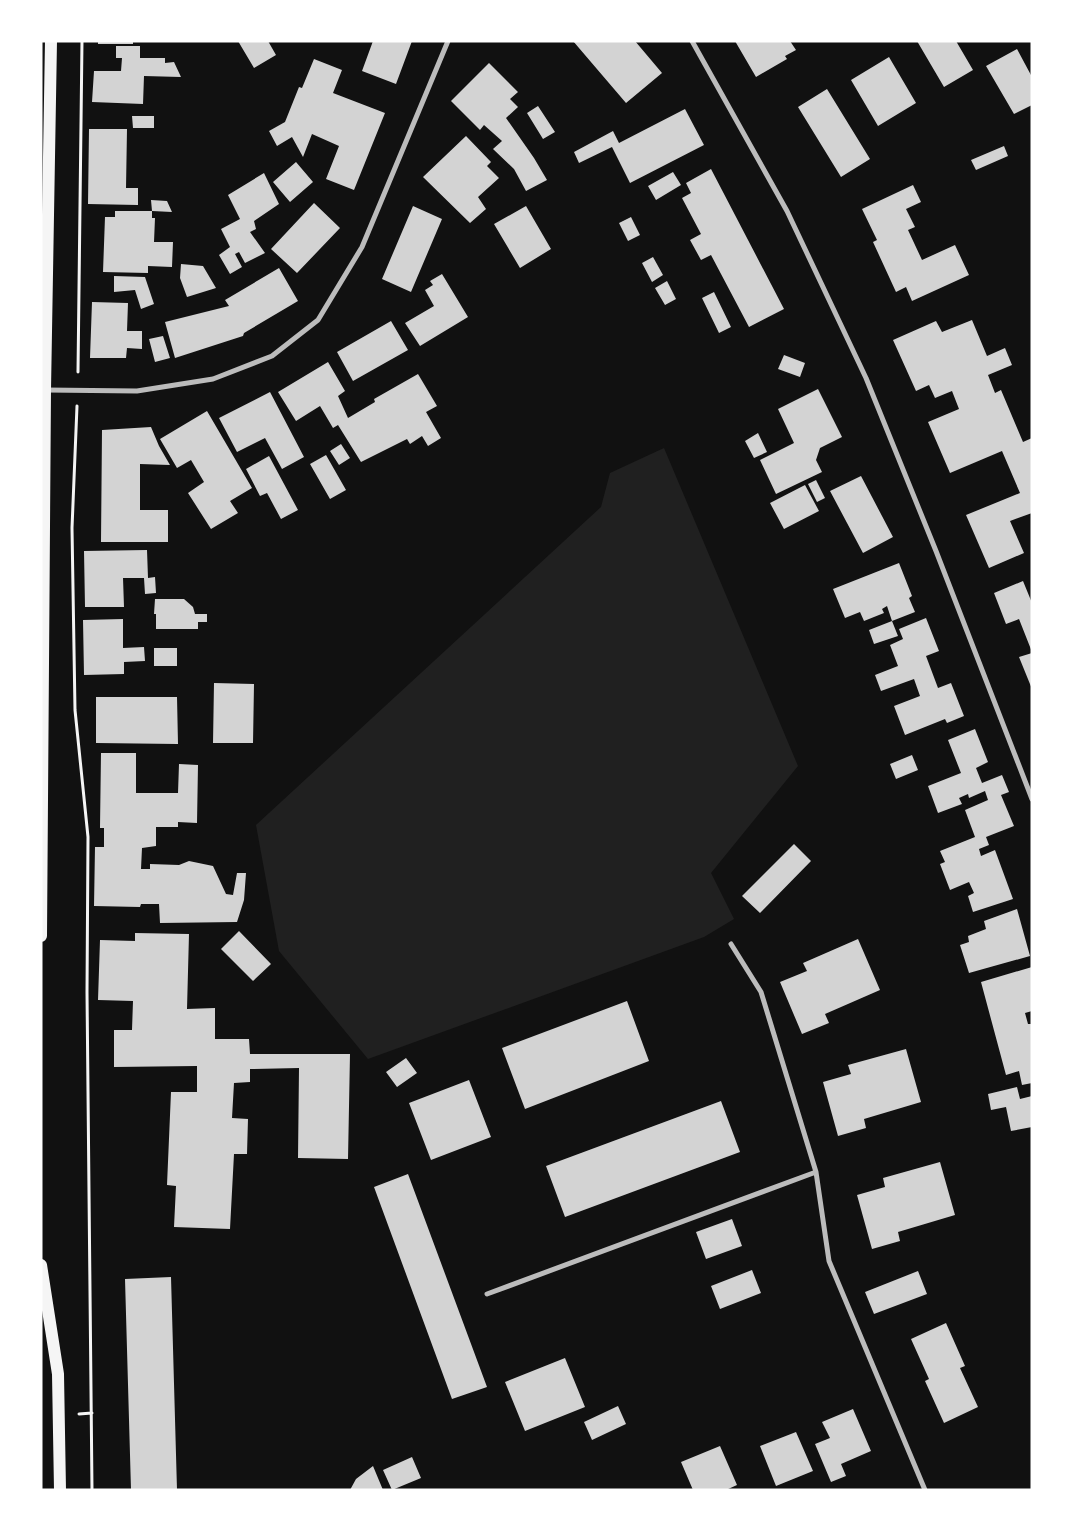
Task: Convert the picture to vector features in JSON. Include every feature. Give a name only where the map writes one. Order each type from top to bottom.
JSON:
[{"type":"main road","points":[[41,936],[45,390],[51,41]]},
{"type":"main road","points":[[41,1265],[58,1374],[60,1490]]},
{"type":"street","points":[[45,390],[137,391],[213,379],[272,356],[318,320],[362,246],[448,41]]},
{"type":"street","points":[[692,41],[787,211],[866,378],[936,551],[1032,799]]},
{"type":"street","points":[[731,944],[761,992],[816,1172],[829,1261],[925,1490]]},
{"type":"street","points":[[487,1294],[816,1172]]},
{"type":"path","points":[[82,41],[78,391],[72,528],[75,710],[88,837],[87,992],[92,1490]]},
{"type":"shaded area","points":[[664,448],[798,766],[711,873],[734,919],[704,937],[368,1059],[279,951],[256,825],[601,507],[610,473]]},
{"type":"building","points":[[98,41],[133,41],[133,44],[98,44]]},
{"type":"building","points":[[238,41],[268,41],[276,55],[254,68]]},
{"type":"building","points":[[373,41],[412,41],[396,84],[362,71]]},
{"type":"building","points":[[573,41],[635,41],[662,73],[626,103]]},
{"type":"building","points":[[735,41],[790,41],[796,50],[785,56],[787,59],[756,77]]},
{"type":"building","points":[[917,41],[956,41],[973,70],[944,87]]},
{"type":"building","points":[[116,46],[140,46],[140,58],[165,58],[165,63],[174,62],[181,77],[144,76],[143,104],[92,102],[94,71],[121,71],[122,58],[116,58]]},
{"type":"building","points":[[1017,49],[1032,77],[1032,105],[1014,114],[986,66]]},
{"type":"building","points":[[889,57],[916,103],[878,126],[851,80]]},
{"type":"building","points":[[314,59],[342,70],[333,93],[385,113],[354,190],[326,179],[339,146],[312,134],[303,157],[292,137],[277,146],[269,131],[285,122],[299,87],[302,88]]},
{"type":"building","points":[[489,63],[518,92],[510,99],[518,107],[506,118],[547,180],[526,191],[514,169],[493,149],[502,141],[484,125],[480,130],[451,101]]},
{"type":"building","points":[[827,89],[870,159],[841,177],[798,107]]},
{"type":"building","points":[[538,106],[555,132],[543,139],[527,113]]},
{"type":"building","points":[[685,109],[704,145],[630,183],[612,147],[579,163],[574,152],[613,131],[619,143]]},
{"type":"building","points":[[132,116],[154,116],[154,128],[133,128]]},
{"type":"building","points":[[89,129],[127,129],[126,188],[138,188],[138,205],[88,204]]},
{"type":"building","points":[[466,136],[491,162],[487,166],[499,178],[478,197],[486,209],[470,223],[423,177]]},
{"type":"building","points":[[1004,146],[1008,156],[976,170],[971,160]]},
{"type":"building","points":[[296,162],[313,182],[290,202],[273,182]]},
{"type":"building","points":[[711,169],[784,309],[749,327],[711,255],[701,260],[690,240],[701,234],[682,198],[691,193],[686,183]]},
{"type":"building","points":[[673,172],[681,185],[656,200],[648,186]]},
{"type":"building","points":[[264,173],[279,204],[254,221],[256,229],[250,232],[265,253],[245,263],[239,252],[235,254],[242,267],[230,274],[219,255],[230,247],[221,229],[240,219],[228,195]]},
{"type":"building","points":[[913,185],[921,202],[906,209],[915,227],[908,230],[922,260],[955,245],[969,275],[912,301],[906,287],[896,292],[873,242],[877,240],[862,209]]},
{"type":"building","points":[[151,200],[167,201],[172,212],[152,211]]},
{"type":"building","points":[[314,203],[340,228],[297,273],[271,249]]},
{"type":"building","points":[[413,206],[442,219],[411,292],[382,279]]},
{"type":"building","points":[[526,206],[551,249],[520,268],[494,224]]},
{"type":"building","points":[[115,211],[152,211],[152,218],[155,218],[154,242],[173,242],[172,267],[148,266],[148,273],[103,272],[105,217],[115,217]]},
{"type":"building","points":[[631,217],[640,235],[628,241],[619,223]]},
{"type":"building","points":[[653,257],[663,275],[652,282],[642,263]]},
{"type":"building","points":[[181,264],[203,266],[216,288],[187,297],[180,278]]},
{"type":"building","points":[[279,268],[298,301],[244,333],[243,336],[175,358],[165,322],[229,306],[225,300]]},
{"type":"building","points":[[442,274],[468,317],[420,346],[405,323],[434,306],[425,290],[433,285],[430,281]]},
{"type":"building","points":[[114,276],[145,277],[154,304],[141,309],[135,290],[114,292]]},
{"type":"building","points":[[667,281],[676,299],[665,305],[655,288]]},
{"type":"building","points":[[714,292],[731,327],[719,333],[702,298]]},
{"type":"building","points":[[92,302],[128,303],[127,331],[142,331],[142,349],[127,348],[126,358],[90,358]]},
{"type":"building","points":[[972,320],[987,356],[1005,348],[1012,365],[988,375],[995,393],[1001,390],[1023,442],[1032,438],[1032,513],[1010,521],[1024,553],[989,568],[966,515],[1020,493],[1002,451],[950,473],[928,422],[959,409],[952,391],[935,398],[929,385],[916,391],[893,340],[936,321],[942,332]]},
{"type":"building","points":[[391,321],[408,350],[353,381],[337,352]]},
{"type":"building","points":[[163,336],[170,358],[155,362],[149,339]]},
{"type":"building","points":[[784,355],[805,363],[800,377],[778,369]]},
{"type":"building","points":[[328,362],[345,391],[338,396],[348,418],[375,402],[374,399],[418,374],[437,406],[426,412],[441,438],[428,446],[422,436],[410,444],[407,439],[361,462],[338,425],[333,428],[320,406],[296,421],[278,392]]},
{"type":"building","points":[[818,389],[842,437],[820,448],[816,460],[822,472],[776,494],[760,460],[794,443],[778,409]]},
{"type":"building","points":[[270,392],[304,457],[282,469],[265,438],[237,452],[219,418]]},
{"type":"building","points":[[207,411],[252,488],[230,501],[238,513],[211,529],[188,493],[204,482],[191,460],[177,468],[160,439]]},
{"type":"building","points":[[151,427],[170,465],[140,464],[140,510],[168,510],[168,542],[101,542],[102,430]]},
{"type":"building","points":[[758,433],[767,452],[754,458],[745,441]]},
{"type":"building","points":[[341,444],[350,458],[339,465],[330,451]]},
{"type":"building","points":[[326,455],[346,490],[330,499],[310,464]]},
{"type":"building","points":[[269,456],[298,510],[281,519],[267,493],[260,496],[246,469]]},
{"type":"building","points":[[861,476],[893,537],[863,553],[830,491]]},
{"type":"building","points":[[816,480],[825,498],[817,502],[808,484]]},
{"type":"building","points":[[805,485],[819,511],[784,529],[770,503]]},
{"type":"building","points":[[147,550],[148,578],[155,577],[156,593],[145,594],[144,578],[123,578],[124,607],[85,607],[84,551]]},
{"type":"building","points":[[899,563],[912,596],[909,598],[915,612],[892,621],[887,606],[882,609],[884,613],[864,621],[860,612],[845,618],[833,589]]},
{"type":"building","points":[[1023,581],[1032,603],[1032,652],[1019,619],[1006,624],[994,593]]},
{"type":"building","points":[[155,599],[184,599],[193,607],[195,614],[207,614],[207,622],[198,622],[198,629],[156,629]]},
{"type":"building","points":[[926,618],[939,651],[926,656],[938,688],[951,683],[964,716],[947,723],[945,719],[905,735],[894,706],[920,696],[914,679],[881,691],[875,675],[898,666],[890,645],[903,639],[899,629]]},
{"type":"building","points":[[123,619],[123,648],[144,647],[145,661],[124,662],[124,674],[84,675],[83,620]]},
{"type":"building","points":[[892,621],[898,636],[874,644],[869,630]]},
{"type":"building","points":[[154,648],[177,648],[177,666],[154,666]]},
{"type":"building","points":[[1032,653],[1032,689],[1019,657]]},
{"type":"building","points":[[214,683],[254,684],[253,743],[213,743]]},
{"type":"building","points":[[96,697],[177,697],[178,744],[96,743]]},
{"type":"building","points":[[975,729],[988,762],[976,768],[982,783],[1002,775],[1009,792],[1001,795],[1014,826],[986,837],[989,845],[979,849],[981,856],[995,850],[1013,899],[973,912],[968,896],[974,893],[969,882],[950,890],[940,864],[945,862],[940,851],[975,837],[965,810],[988,800],[985,791],[969,798],[968,794],[959,798],[962,804],[938,813],[928,786],[961,773],[948,740]]},
{"type":"building","points":[[101,753],[136,753],[136,793],[178,793],[179,764],[198,765],[197,823],[178,822],[178,827],[156,827],[156,846],[142,848],[141,869],[150,869],[150,864],[179,865],[189,861],[213,866],[226,894],[233,895],[237,873],[246,873],[244,900],[237,922],[160,923],[159,904],[141,904],[140,907],[94,906],[95,847],[104,847],[104,828],[100,828]]},
{"type":"building","points":[[912,755],[918,770],[896,779],[890,764]]},
{"type":"building","points":[[794,844],[811,861],[760,913],[742,896]]},
{"type":"building","points":[[1017,909],[1030,956],[969,973],[960,945],[969,942],[968,936],[986,929],[984,921]]},
{"type":"building","points":[[239,931],[271,964],[253,981],[221,949]]},
{"type":"building","points":[[135,933],[189,934],[187,1009],[215,1008],[215,1039],[249,1039],[250,1054],[350,1054],[348,1159],[298,1158],[299,1068],[250,1069],[250,1082],[234,1083],[232,1118],[248,1119],[247,1154],[234,1154],[230,1229],[174,1227],[176,1186],[167,1185],[171,1092],[197,1092],[197,1066],[114,1067],[114,1030],[132,1030],[133,1001],[98,1000],[100,940],[135,941]]},
{"type":"building","points":[[858,939],[880,990],[825,1014],[829,1023],[802,1034],[780,982],[807,971],[803,963]]},
{"type":"building","points":[[1032,967],[1032,1011],[1025,1013],[1028,1024],[1032,1024],[1032,1083],[1022,1085],[1019,1071],[1006,1075],[981,982]]},
{"type":"building","points":[[627,1001],[649,1061],[525,1109],[502,1048]]},
{"type":"building","points":[[906,1049],[921,1102],[864,1119],[866,1128],[838,1136],[823,1082],[851,1074],[848,1065]]},
{"type":"building","points":[[406,1058],[417,1073],[397,1087],[386,1072]]},
{"type":"building","points":[[469,1080],[491,1137],[431,1160],[409,1103]]},
{"type":"building","points":[[1017,1087],[1020,1099],[1032,1096],[1032,1127],[1011,1131],[1006,1107],[991,1110],[988,1094]]},
{"type":"building","points":[[721,1101],[740,1152],[565,1217],[546,1166]]},
{"type":"building","points":[[940,1162],[955,1215],[898,1232],[900,1241],[872,1249],[857,1195],[885,1187],[883,1178]]},
{"type":"building","points":[[408,1174],[487,1387],[452,1399],[374,1187]]},
{"type":"building","points":[[732,1219],[742,1246],[706,1259],[696,1232]]},
{"type":"building","points":[[752,1270],[761,1293],[720,1309],[711,1286]]},
{"type":"building","points":[[918,1271],[927,1294],[874,1314],[865,1292]]},
{"type":"building","points":[[171,1277],[177,1490],[131,1490],[125,1279]]},
{"type":"building","points":[[946,1323],[965,1366],[960,1368],[978,1407],[944,1423],[925,1381],[929,1379],[911,1339]]},
{"type":"building","points":[[565,1358],[585,1407],[525,1431],[505,1382]]},
{"type":"building","points":[[618,1406],[626,1424],[592,1440],[584,1422]]},
{"type":"building","points":[[853,1409],[871,1451],[841,1464],[846,1476],[831,1482],[815,1444],[830,1438],[822,1422]]},
{"type":"building","points":[[796,1432],[813,1471],[776,1486],[760,1446]]},
{"type":"building","points":[[720,1446],[737,1485],[726,1490],[693,1490],[681,1462]]},
{"type":"building","points":[[412,1457],[421,1478],[392,1490],[383,1470]]},
{"type":"building","points":[[373,1466],[383,1490],[350,1490],[356,1479]]}]
